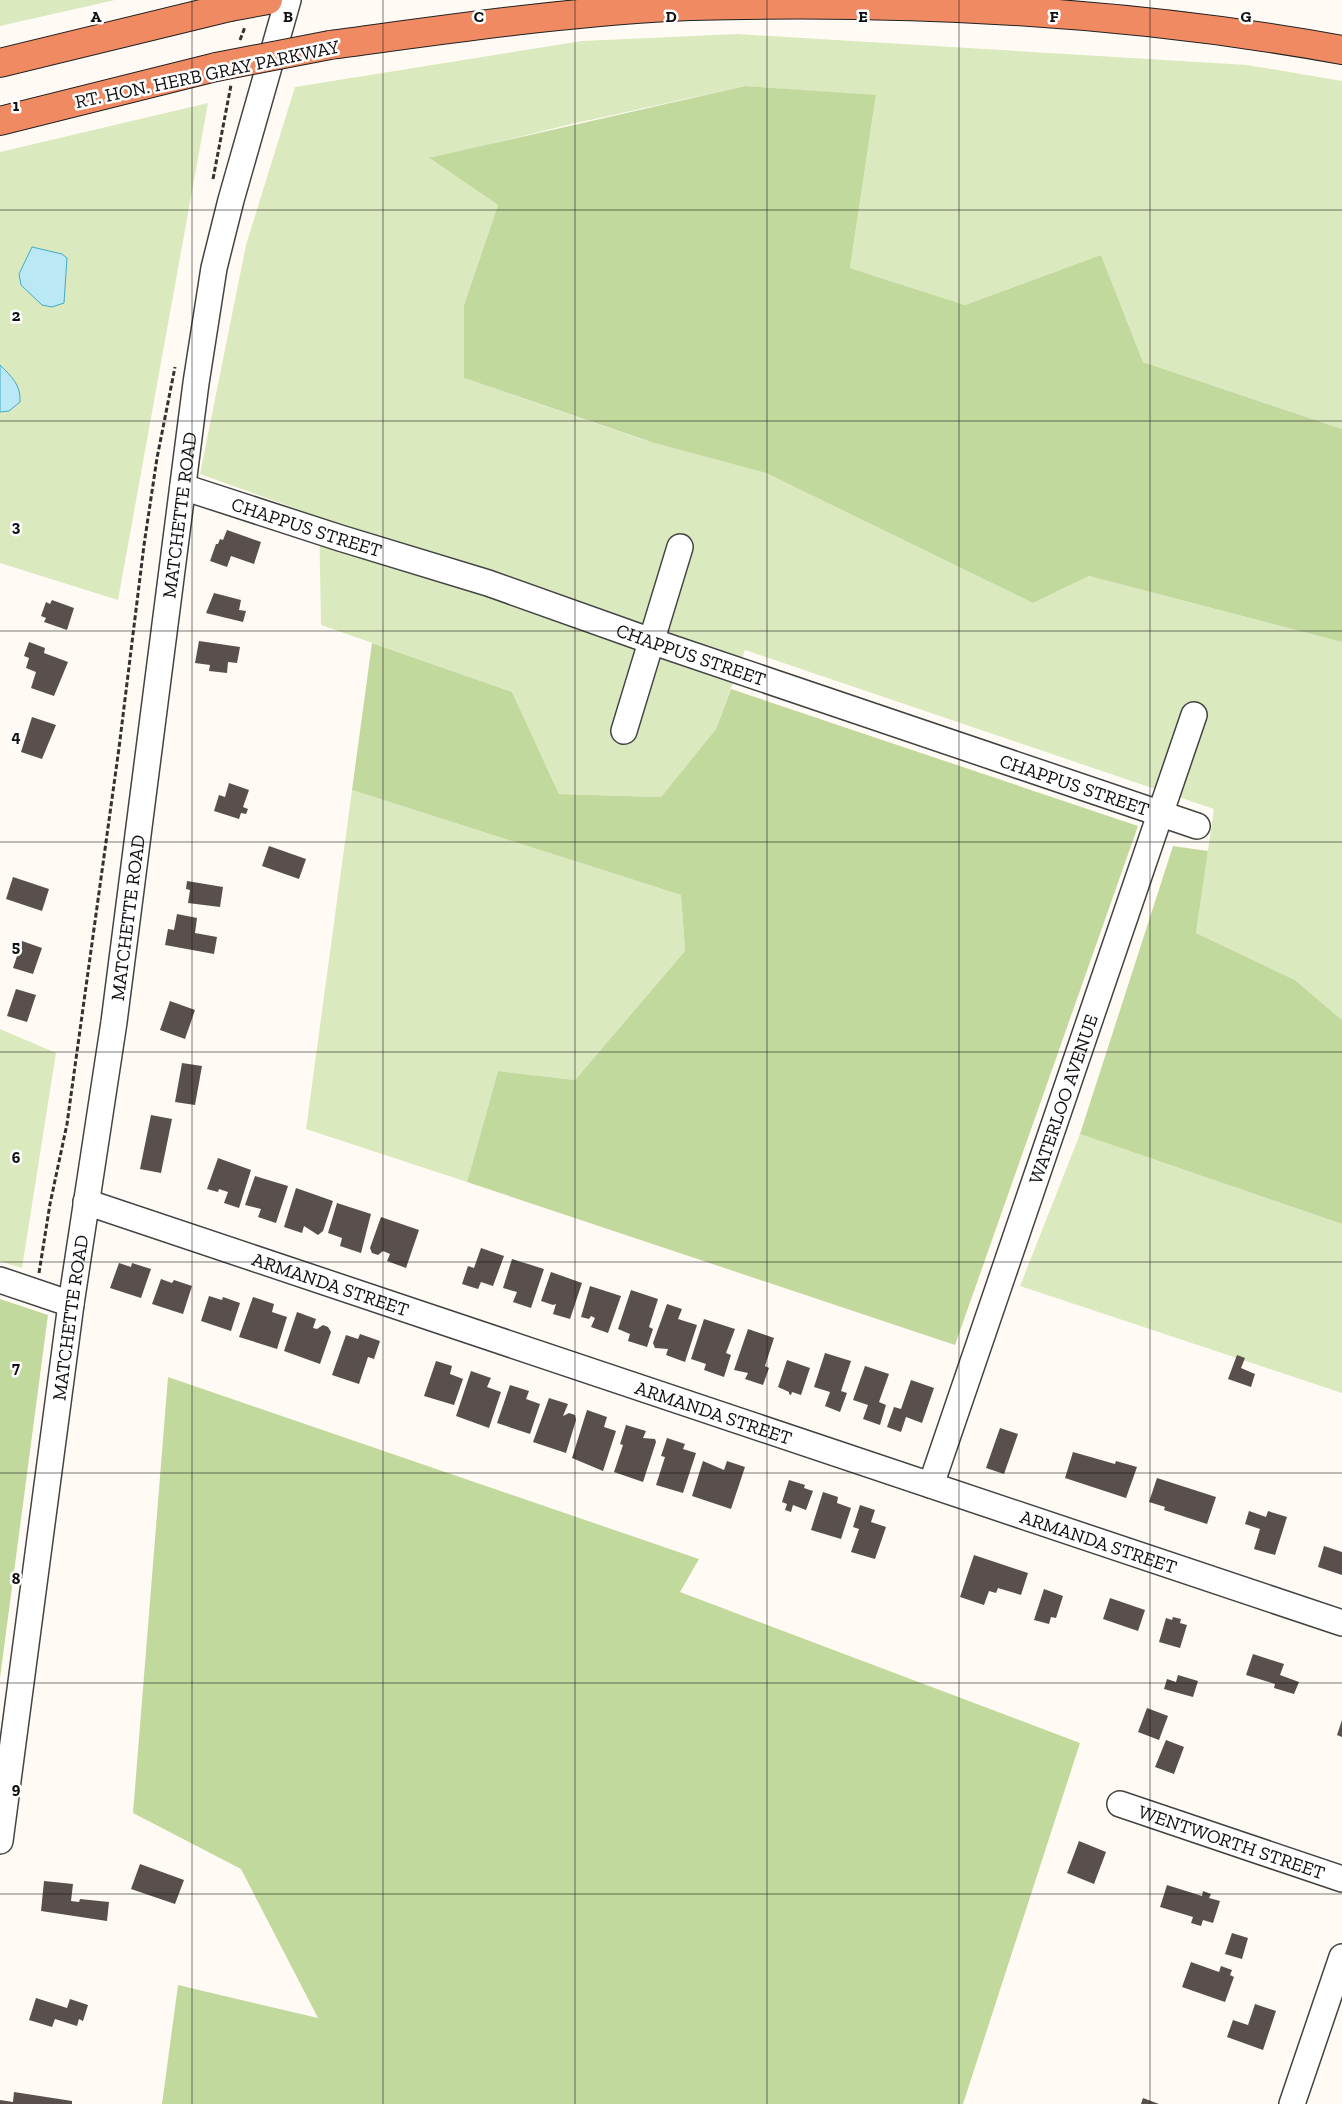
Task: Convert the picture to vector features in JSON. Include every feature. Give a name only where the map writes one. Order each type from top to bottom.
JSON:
[{"type":"highway","points":[[0,63],[238,16],[268,0]]},
{"type":"highway","name":"RT. HON. HERB GRAY PARKWAY","points":[[0,121],[224,74],[330,45],[507,21],[689,6],[847,5],[970,7],[1085,16],[1207,29],[1342,50]]},
{"type":"street","name":"MATCHETTE ROAD","points":[[0,1841],[71,1304],[114,1022],[196,383],[214,268],[230,200],[288,0]]},
{"type":"street","name":"CHAPPUS STREET","points":[[183,487],[488,583],[651,641],[1197,826]]},
{"type":"street","points":[[624,731],[680,547]]},
{"type":"street","name":"WATERLOO AVENUE","points":[[931,1485],[1194,715]]},
{"type":"street","name":"ARMANDA STREET","points":[[86,1202],[1342,1623]]},
{"type":"street","points":[[0,1280],[71,1304]]},
{"type":"street","name":"WENTWORTH STREET","points":[[1120,1804],[1342,1879]]},
{"type":"street","points":[[1292,2104],[1342,1957]]},
{"type":"path","points":[[238,16],[240,41]]},
{"type":"path","points":[[212,184],[224,74]]},
{"type":"path","points":[[36,1292],[50,1204],[67,1124],[120,748],[145,536],[157,458],[176,363]]},
{"type":"green space","points":[[0,0],[115,0],[0,26]]},
{"type":"green space","points":[[737,34],[1247,65],[1342,81],[1342,429],[1143,362],[1101,255],[965,305],[850,268],[876,96],[745,86],[567,125],[430,159],[498,205],[464,305],[464,378],[641,439],[766,473],[1033,603],[1089,576],[1342,642],[1342,1020],[1295,980],[1196,933],[1214,809],[745,650],[716,729],[661,797],[559,794],[512,692],[321,625],[319,517],[200,474],[246,245],[295,87],[582,41]]},
{"type":"green space","points":[[745,86],[876,95],[850,268],[965,305],[1101,255],[1143,362],[1342,429],[1342,642],[1089,576],[1033,603],[766,473],[651,442],[464,378],[464,305],[498,205],[429,158]]},
{"type":"green space","points":[[208,103],[118,600],[0,563],[0,152]]},
{"type":"green space","points":[[372,643],[512,692],[559,794],[661,797],[716,729],[731,689],[1138,826],[955,1345],[467,1182],[498,1071],[575,1080],[685,951],[681,895],[352,790]]},
{"type":"green space","points":[[352,790],[681,895],[685,951],[575,1080],[498,1071],[467,1182],[306,1129]]},
{"type":"green space","points":[[1173,846],[1208,851],[1196,933],[1295,980],[1342,1020],[1342,1224],[1080,1134]]},
{"type":"green space","points":[[0,1029],[56,1053],[22,1268],[0,1261]]},
{"type":"green space","points":[[1080,1134],[1342,1224],[1342,1393],[1020,1286]]},
{"type":"green space","points":[[0,1299],[48,1315],[0,1678]]},
{"type":"green space","points":[[168,1377],[699,1559],[680,1592],[1080,1743],[963,2104],[162,2104],[178,1985],[318,2018],[241,1869],[133,1813]]},
{"type":"water","points":[[32,247],[62,254],[67,258],[64,303],[52,307],[42,305],[21,285],[19,274]]},
{"type":"water","points":[[0,365],[12,377],[17,386],[20,402],[9,411],[0,412]]},
{"type":"building","points":[[227,530],[261,542],[254,564],[231,556],[227,567],[210,561],[216,544],[218,544],[220,539],[223,540]]},
{"type":"building","points":[[214,593],[241,600],[239,610],[246,611],[243,622],[206,613]]},
{"type":"building","points":[[52,600],[74,608],[67,630],[44,622],[46,618],[41,616],[46,602],[50,604]]},
{"type":"building","points":[[199,641],[240,647],[237,663],[228,662],[227,673],[209,671],[210,665],[195,663]]},
{"type":"building","points":[[29,642],[45,648],[44,653],[68,662],[54,696],[31,688],[36,672],[26,668],[29,658],[24,656]]},
{"type":"building","points":[[32,717],[56,725],[42,759],[21,752]]},
{"type":"building","points":[[229,783],[249,790],[243,807],[248,809],[246,814],[241,813],[239,819],[214,811],[219,795],[225,797]]},
{"type":"building","points":[[269,846],[306,859],[299,879],[262,866]]},
{"type":"building","points":[[13,877],[49,889],[42,911],[6,899]]},
{"type":"building","points":[[187,881],[223,887],[220,907],[188,903],[190,890],[186,889]]},
{"type":"building","points":[[177,914],[197,918],[195,933],[217,937],[214,954],[165,945],[168,929],[174,930]]},
{"type":"building","points":[[22,941],[42,948],[33,974],[13,968],[17,956],[12,954],[15,943],[21,945]]},
{"type":"building","points":[[16,989],[36,995],[27,1022],[7,1016]]},
{"type":"building","points":[[170,1001],[195,1010],[185,1039],[160,1030]]},
{"type":"building","points":[[182,1063],[202,1066],[195,1105],[175,1102]]},
{"type":"building","points":[[151,1115],[172,1119],[161,1173],[140,1169]]},
{"type":"building","points":[[218,1158],[251,1170],[239,1208],[224,1203],[228,1192],[219,1189],[218,1192],[207,1189]]},
{"type":"building","points":[[255,1176],[288,1186],[276,1223],[258,1217],[261,1209],[245,1205]]},
{"type":"building","points":[[296,1188],[333,1201],[323,1231],[318,1235],[304,1226],[302,1233],[284,1227]]},
{"type":"building","points":[[337,1203],[371,1214],[361,1253],[340,1246],[342,1238],[328,1233]]},
{"type":"building","points":[[381,1217],[419,1230],[406,1268],[387,1261],[390,1254],[383,1251],[378,1255],[372,1253],[370,1248]]},
{"type":"building","points":[[481,1248],[504,1256],[493,1286],[481,1282],[478,1289],[462,1284],[468,1266],[474,1268]]},
{"type":"building","points":[[512,1259],[544,1269],[531,1308],[513,1302],[517,1292],[503,1288]]},
{"type":"building","points":[[119,1263],[131,1267],[132,1263],[151,1269],[141,1298],[110,1288]]},
{"type":"building","points":[[551,1272],[582,1283],[570,1319],[553,1314],[556,1304],[553,1305],[541,1301]]},
{"type":"building","points":[[161,1279],[172,1283],[174,1280],[192,1286],[183,1314],[152,1304]]},
{"type":"building","points":[[590,1286],[621,1296],[608,1333],[591,1327],[595,1318],[591,1316],[589,1319],[581,1317]]},
{"type":"building","points":[[631,1290],[658,1299],[649,1327],[653,1329],[647,1347],[628,1341],[630,1334],[618,1329]]},
{"type":"building","points":[[209,1296],[222,1300],[223,1297],[240,1303],[231,1331],[201,1321]]},
{"type":"building","points":[[253,1297],[274,1304],[272,1312],[287,1317],[277,1349],[239,1337]]},
{"type":"building","points":[[667,1304],[682,1309],[678,1319],[697,1325],[685,1362],[666,1355],[668,1349],[655,1348],[653,1343]]},
{"type":"building","points":[[297,1312],[316,1319],[313,1328],[317,1329],[323,1325],[328,1327],[331,1332],[320,1364],[284,1351]]},
{"type":"building","points":[[704,1319],[735,1329],[726,1353],[731,1355],[724,1377],[704,1370],[706,1364],[691,1359]]},
{"type":"building","points":[[748,1329],[774,1338],[765,1366],[769,1368],[763,1385],[745,1379],[748,1373],[734,1370]]},
{"type":"building","points":[[360,1334],[380,1341],[374,1359],[368,1357],[359,1384],[332,1375],[346,1335],[358,1339]]},
{"type":"building","points":[[825,1353],[851,1361],[841,1391],[847,1393],[840,1412],[825,1406],[830,1392],[814,1387]]},
{"type":"building","points":[[1237,1355],[1245,1358],[1241,1368],[1255,1374],[1251,1387],[1228,1379]]},
{"type":"building","points":[[787,1360],[810,1368],[801,1395],[792,1392],[791,1395],[789,1392],[778,1387]]},
{"type":"building","points":[[436,1361],[452,1366],[450,1374],[463,1379],[454,1405],[424,1396]]},
{"type":"building","points":[[865,1366],[889,1374],[879,1402],[886,1405],[880,1425],[863,1419],[868,1405],[853,1400]]},
{"type":"building","points":[[471,1371],[491,1378],[487,1387],[501,1392],[489,1428],[456,1416]]},
{"type":"building","points":[[911,1380],[934,1388],[922,1423],[906,1417],[901,1432],[887,1427],[894,1407],[901,1409]]},
{"type":"building","points":[[510,1385],[529,1391],[526,1399],[540,1404],[530,1434],[497,1423]]},
{"type":"building","points":[[549,1398],[568,1404],[563,1416],[569,1413],[575,1415],[576,1420],[566,1453],[533,1442]]},
{"type":"building","points":[[587,1410],[607,1417],[604,1427],[616,1431],[603,1471],[572,1458]]},
{"type":"building","points":[[626,1425],[646,1431],[643,1438],[655,1439],[656,1442],[643,1482],[614,1472],[623,1445],[620,1444]]},
{"type":"building","points":[[1000,1428],[1018,1434],[1004,1474],[986,1468]]},
{"type":"building","points":[[667,1438],[685,1444],[683,1449],[696,1453],[683,1493],[656,1485],[665,1457],[661,1456]]},
{"type":"building","points":[[1073,1452],[1115,1464],[1116,1461],[1137,1467],[1126,1498],[1065,1478]]},
{"type":"building","points":[[703,1461],[724,1470],[727,1461],[745,1467],[731,1509],[692,1496]]},
{"type":"building","points":[[1157,1478],[1216,1497],[1207,1524],[1164,1510],[1165,1507],[1149,1502]]},
{"type":"building","points":[[789,1480],[805,1485],[804,1488],[813,1491],[806,1510],[793,1505],[791,1512],[785,1510],[787,1504],[782,1502]]},
{"type":"building","points":[[823,1492],[838,1497],[837,1503],[851,1508],[841,1539],[811,1530]]},
{"type":"building","points":[[860,1505],[875,1510],[871,1522],[886,1527],[875,1559],[851,1552],[859,1529],[853,1527]]},
{"type":"building","points":[[1249,1511],[1266,1517],[1268,1511],[1287,1517],[1275,1555],[1254,1549],[1260,1529],[1245,1524]]},
{"type":"building","points":[[1324,1546],[1342,1552],[1342,1575],[1318,1567]]},
{"type":"building","points":[[974,1555],[1028,1573],[1021,1595],[998,1588],[996,1593],[989,1591],[984,1605],[960,1597]]},
{"type":"building","points":[[1044,1589],[1063,1596],[1056,1618],[1051,1617],[1049,1624],[1034,1620]]},
{"type":"building","points":[[1110,1598],[1145,1610],[1138,1631],[1103,1619]]},
{"type":"building","points":[[1173,1617],[1181,1619],[1180,1623],[1187,1625],[1180,1648],[1159,1642],[1166,1618],[1172,1620]]},
{"type":"building","points":[[1253,1654],[1284,1664],[1280,1675],[1299,1682],[1294,1694],[1274,1688],[1275,1684],[1246,1675]]},
{"type":"building","points":[[1178,1675],[1198,1681],[1193,1697],[1164,1689],[1167,1679],[1176,1682]]},
{"type":"building","points":[[1147,1708],[1168,1716],[1159,1740],[1138,1732]]},
{"type":"building","points":[[1342,1720],[1342,1737],[1337,1735]]},
{"type":"building","points":[[1166,1740],[1184,1747],[1174,1774],[1155,1767]]},
{"type":"building","points":[[1079,1841],[1106,1852],[1094,1884],[1067,1873]]},
{"type":"building","points":[[140,1864],[184,1880],[175,1904],[131,1889]]},
{"type":"building","points":[[44,1881],[73,1884],[71,1901],[79,1902],[80,1899],[109,1902],[107,1921],[41,1911]]},
{"type":"building","points":[[1167,1885],[1202,1896],[1203,1891],[1211,1894],[1209,1898],[1220,1901],[1213,1923],[1203,1920],[1201,1926],[1191,1923],[1193,1917],[1160,1907]]},
{"type":"building","points":[[1232,1933],[1248,1938],[1242,1959],[1225,1954]]},
{"type":"building","points":[[1191,1962],[1219,1972],[1221,1966],[1232,1970],[1230,1975],[1234,1977],[1225,2002],[1182,1987]]},
{"type":"building","points":[[36,1998],[67,2008],[70,1999],[88,2005],[83,2021],[79,2019],[77,2026],[55,2019],[52,2027],[29,2020]]},
{"type":"building","points":[[1255,2004],[1276,2011],[1263,2050],[1227,2037],[1233,2020],[1248,2025]]},
{"type":"building","points":[[14,2092],[72,2101],[72,2104],[0,2104],[0,2100],[13,2102]]},
{"type":"building","points":[[1143,2098],[1159,2104],[1141,2104]]}]
